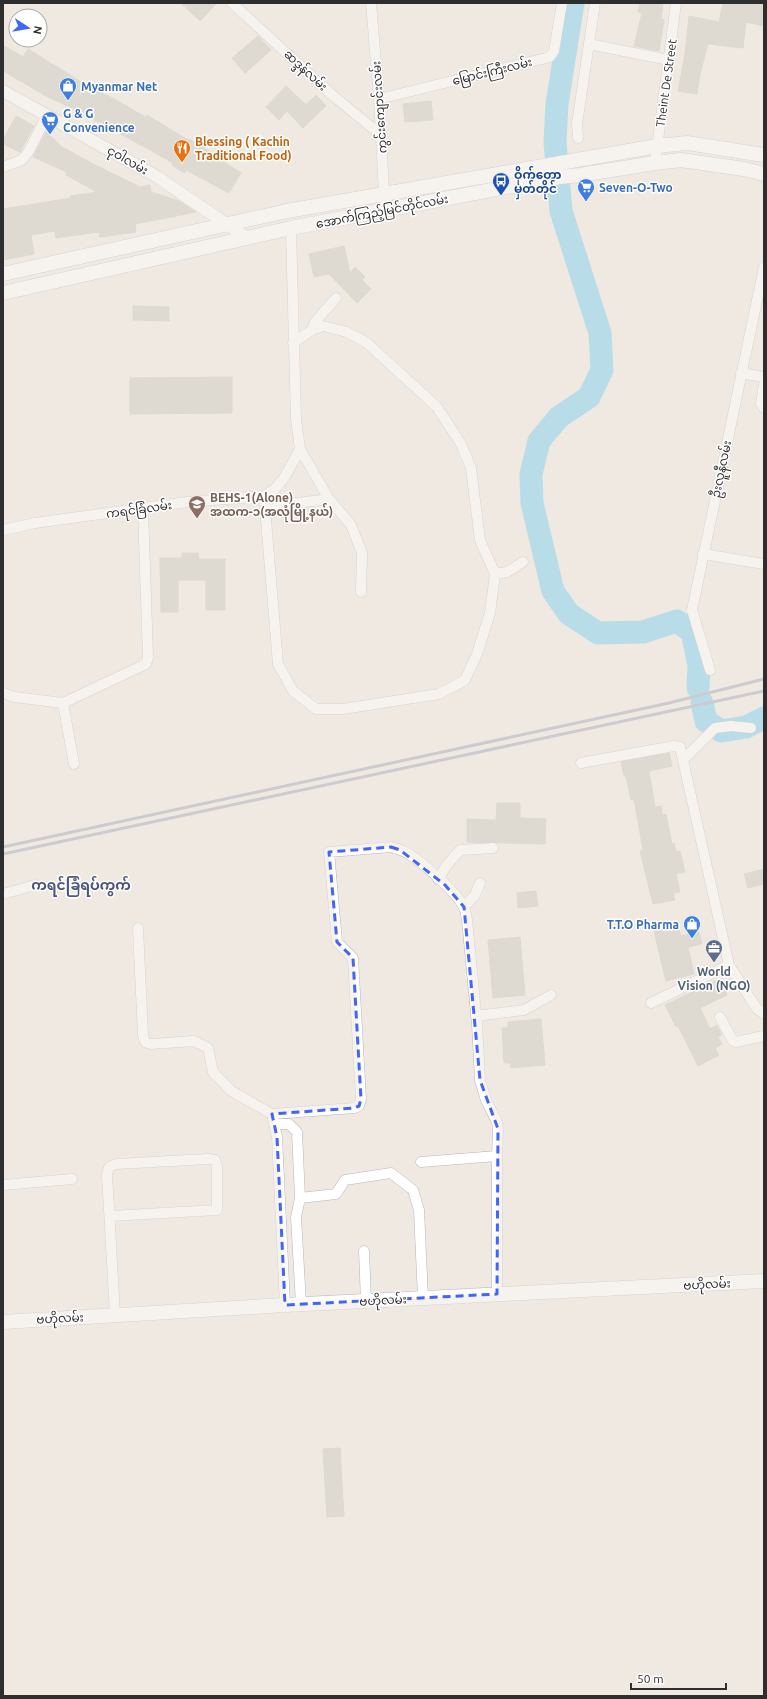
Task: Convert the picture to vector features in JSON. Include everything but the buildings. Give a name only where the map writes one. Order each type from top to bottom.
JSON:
[{"type":"main road","name":"အောက်ကြည့်မြင်တိုင်လမ်း","points":[[3,293],[290,228],[386,211],[549,172],[566,162],[657,146],[687,143],[764,155]]},
{"type":"main road","name":"အောက်ကြည့်မြင်တိုင်လမ်း","points":[[3,274],[287,211],[384,194],[549,172],[568,176],[580,175],[681,160],[764,174]]},
{"type":"main road","name":"ဗဟိုလမ်း","points":[[3,1322],[301,1304],[764,1281]]},
{"type":"street","name":"ဆဒ္ဒန်လမ်း","points":[[232,3],[241,7],[331,94],[381,135]]},
{"type":"street","name":"ကွင်းကျောင်းလမ်း","points":[[371,3],[386,211]]},
{"type":"street","name":"မြောင်းကြီးလမ်း","points":[[379,99],[550,57],[554,51],[562,3]]},
{"type":"street","points":[[578,138],[577,124],[595,3]]},
{"type":"street","name":"Theint De Street","points":[[655,163],[676,3]]},
{"type":"street","points":[[589,44],[669,60]]},
{"type":"street","name":"ငုဝါလမ်း","points":[[3,91],[156,176],[248,238]]},
{"type":"street","points":[[3,167],[18,162],[29,151],[47,115]]},
{"type":"street","points":[[290,228],[296,418],[300,449],[329,499],[350,525],[362,553],[361,592]]},
{"type":"street","name":"ဦးလူနီလမ်း","points":[[710,670],[692,610],[764,266]]},
{"type":"street","points":[[312,330],[315,322],[336,298]]},
{"type":"street","points":[[293,344],[312,330],[323,326],[347,332],[367,343],[437,407],[462,444],[471,468],[480,540],[495,574],[490,613],[477,654],[465,680],[439,694],[343,709],[316,709],[293,691],[278,664],[264,496],[270,493],[280,483],[300,449]]},
{"type":"street","points":[[741,373],[764,377]]},
{"type":"street","points":[[764,384],[761,404],[764,408]]},
{"type":"street","name":"ကရင်ခြံလမ်း","points":[[3,530],[35,523],[201,501],[264,496]]},
{"type":"street","points":[[265,506],[329,499]]},
{"type":"street","points":[[3,693],[14,697],[63,703],[146,664],[148,658],[143,509]]},
{"type":"street","points":[[703,554],[764,564]]},
{"type":"street","points":[[495,574],[506,572],[523,562]]},
{"type":"street","points":[[63,703],[74,764]]},
{"type":"street","points":[[683,760],[715,728],[731,726],[751,728]]},
{"type":"street","points":[[581,763],[674,746],[680,747],[729,964],[757,1009],[764,1014]]},
{"type":"street","points":[[273,1119],[354,1108],[359,1106],[361,1099],[353,958],[337,942],[329,852],[391,847],[408,853],[457,897],[464,907],[467,920],[480,1080],[486,1100],[497,1122],[498,1129],[497,1294]]},
{"type":"street","points":[[438,879],[447,865],[460,850],[493,848]]},
{"type":"street","points":[[464,907],[475,895],[480,883]]},
{"type":"street","points":[[3,894],[35,885]]},
{"type":"street","points":[[138,928],[143,1035],[145,1042],[151,1044],[194,1041],[208,1048],[213,1072],[231,1091],[273,1119],[289,1124],[296,1132],[300,1198],[296,1217],[301,1304]]},
{"type":"street","points":[[650,1002],[729,964]]},
{"type":"street","points":[[476,1016],[524,1010],[551,995]]},
{"type":"street","points":[[720,1018],[733,1041],[736,1042],[764,1036]]},
{"type":"street","points":[[273,1119],[278,1137],[285,1305]]},
{"type":"street","points":[[421,1162],[497,1156]]},
{"type":"street","points":[[110,1216],[218,1210],[217,1166],[215,1160],[208,1159],[124,1164],[109,1167],[107,1174],[115,1315]]},
{"type":"street","points":[[300,1198],[336,1194],[345,1180],[391,1173],[413,1190],[419,1210],[423,1298]]},
{"type":"street","points":[[3,1186],[72,1179]]},
{"type":"street","points":[[364,1251],[366,1301]]},
{"type":"highlighted area","points":[[391,847],[400,850],[445,885],[464,907],[480,1080],[498,1129],[497,1294],[285,1305],[277,1137],[272,1114],[354,1108],[359,1106],[361,1099],[353,958],[337,942],[329,852]]},
{"type":"waterway","points":[[573,3],[557,104],[555,142],[561,211],[600,333],[602,370],[589,397],[559,417],[539,441],[531,474],[532,503],[553,591],[569,614],[598,633],[643,632],[677,621],[692,632],[699,665],[698,688]]},
{"type":"waterway","points":[[702,703],[706,721],[721,731],[746,727],[764,718]]},
{"type":"railway","points":[[3,847],[669,703],[764,679]]},
{"type":"railway","points":[[3,854],[764,691]]},
{"type":"place","name":"Myanmar Net","points":[[68,101]]},
{"type":"place","name":"G & G Convenience","points":[[50,135]]},
{"type":"place","name":"Blessing ( Kachin Traditional Food)","points":[[182,163]]},
{"type":"place","name":"ဝိုက်တော မှတ်တိုင်","points":[[501,196]]},
{"type":"place","name":"Seven-O-Two","points":[[586,202]]},
{"type":"place","name":"BEHS-1(Alone) အထက-၁(အလုံမြို့နယ်)","points":[[197,519]]},
{"type":"place","name":"T.T.O Pharma","points":[[692,939]]},
{"type":"place","name":"World Vision (NGO)","points":[[714,963]]},
{"type":"district","name":"ကရင်ခြံရပ်ကွက်","points":[[81,885]]}]
